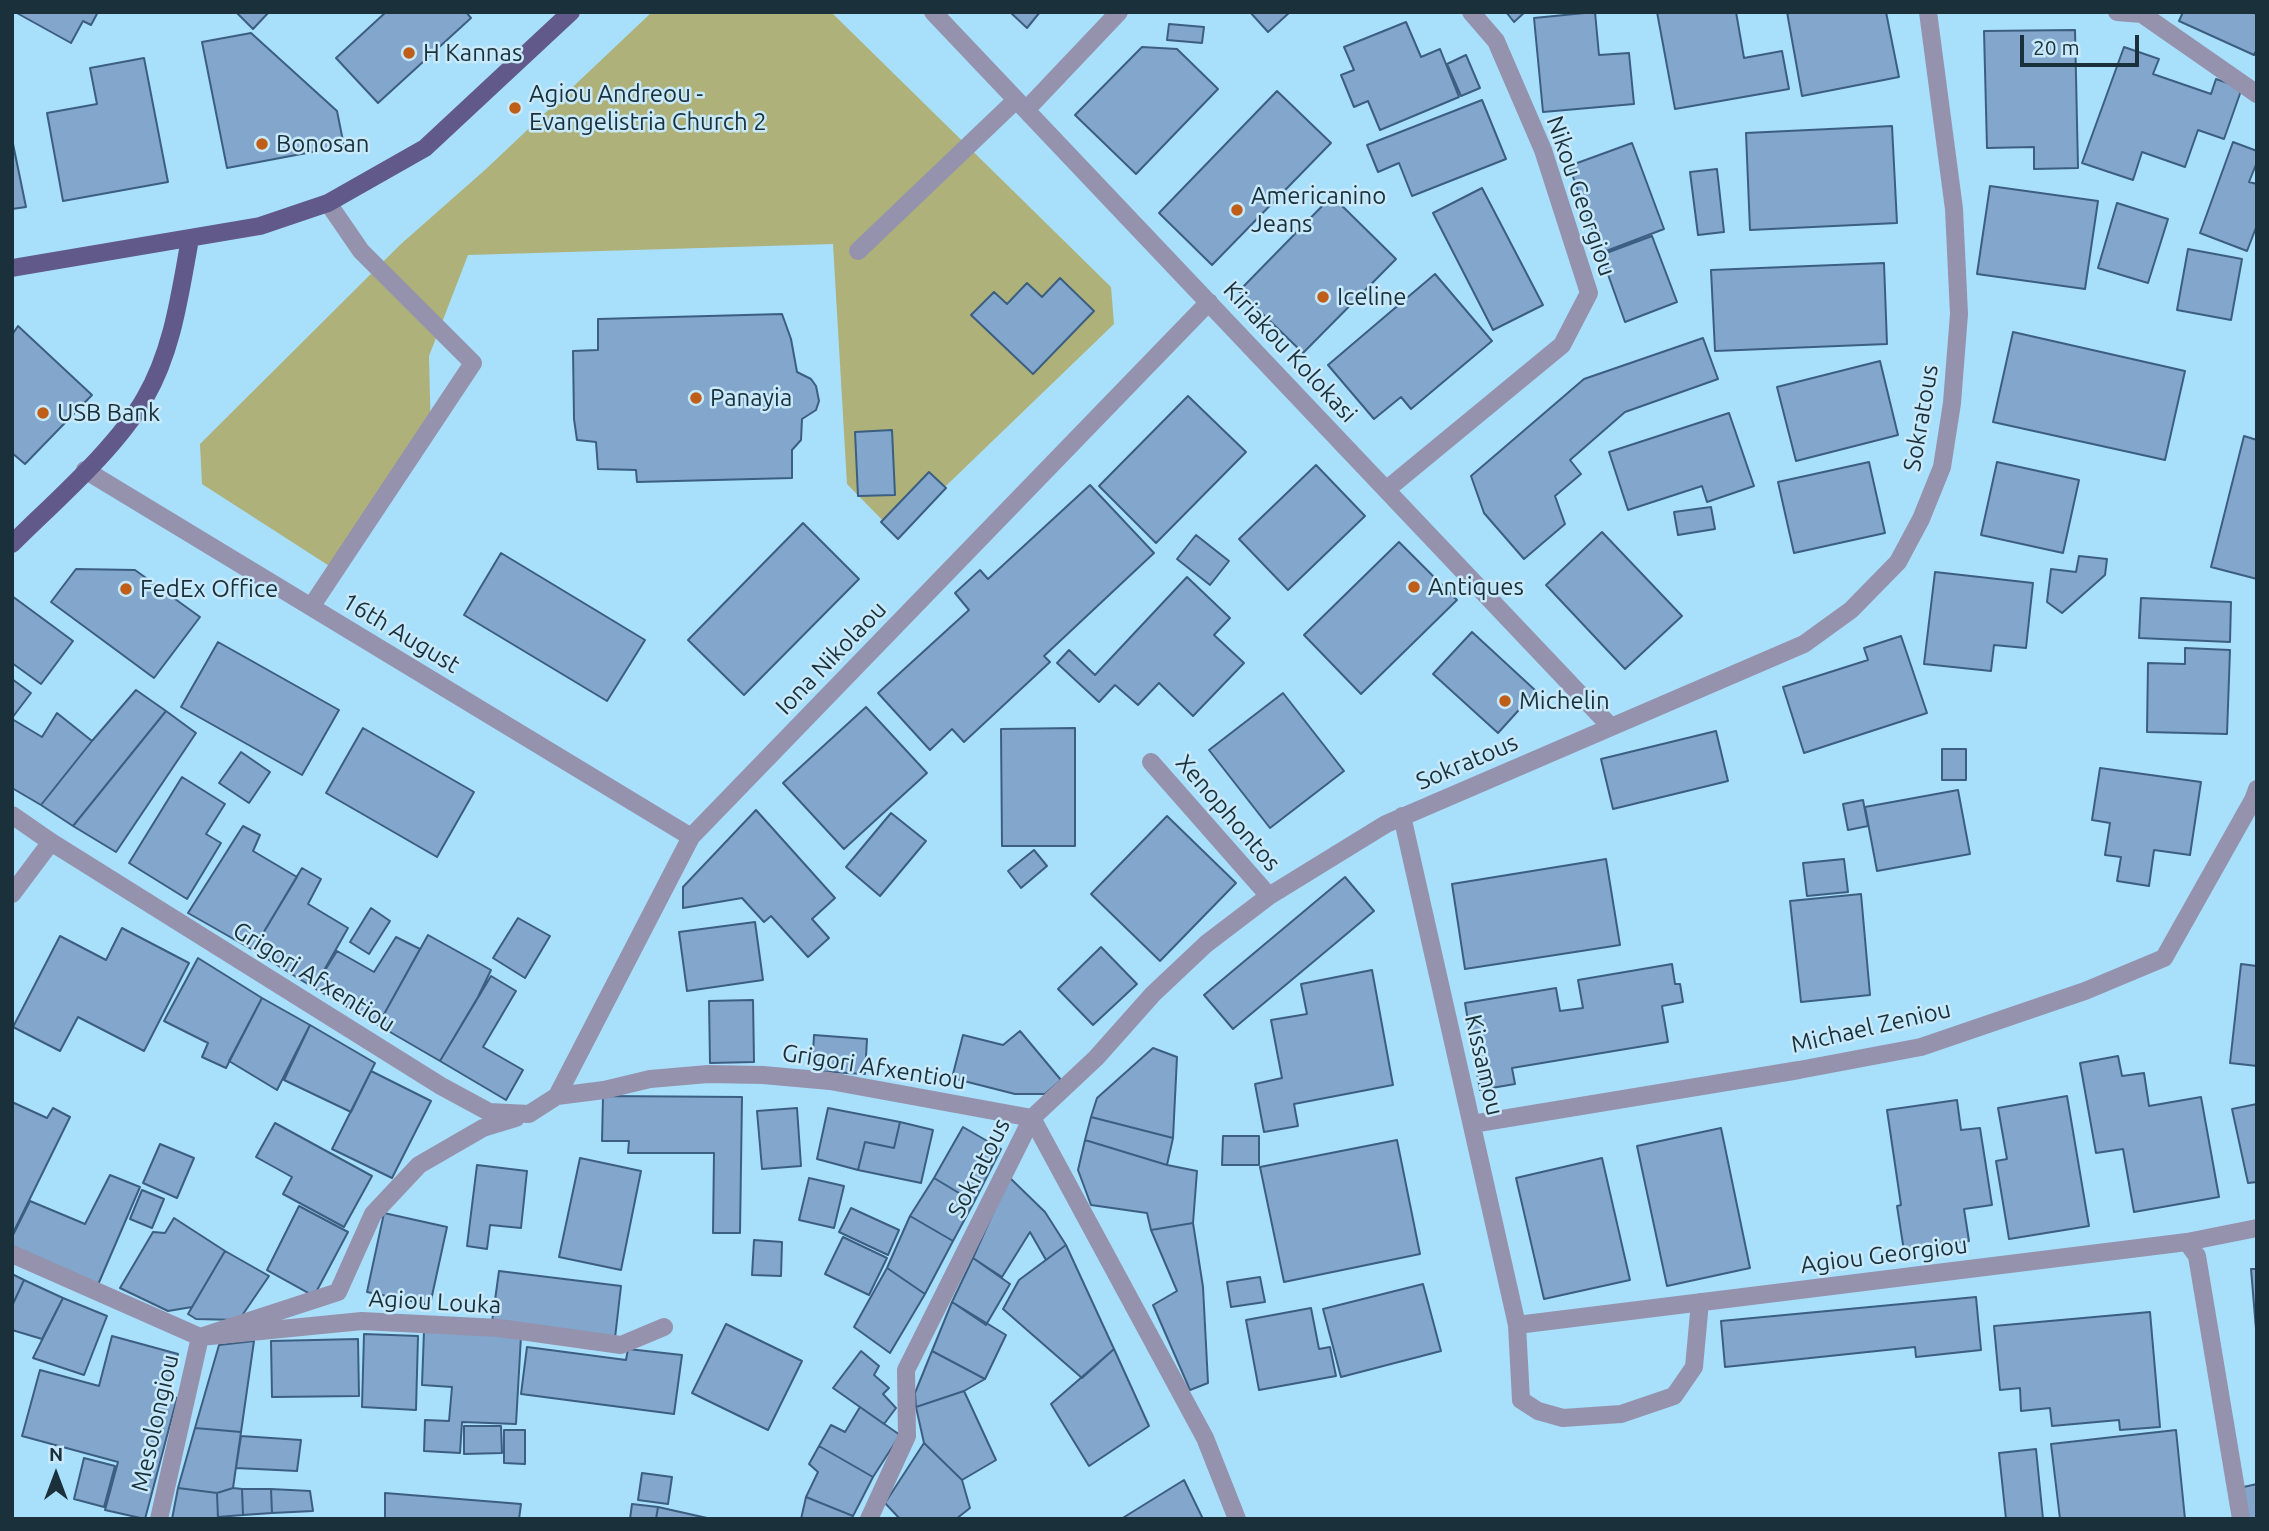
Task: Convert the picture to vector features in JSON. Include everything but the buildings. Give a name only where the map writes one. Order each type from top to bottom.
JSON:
[{"type":"main road","points":[[12,268],[260,226],[328,203],[425,148],[571,12]]},
{"type":"main road","points":[[12,544],[125,429],[146,397],[175,322],[190,239]]},
{"type":"street","name":"Kiriakou Kolokasi","points":[[933,12],[1611,727]]},
{"type":"street","points":[[858,251],[1021,105],[1119,12]]},
{"type":"street","name":"Nikou Georgiou","points":[[1386,490],[1562,345],[1589,293],[1543,150],[1496,41],[1471,12]]},
{"type":"street","name":"Sokratous","points":[[869,1519],[907,1436],[906,1370],[1031,1118],[1096,1058],[1153,994],[1206,944],[1269,896],[1386,824],[1804,644],[1851,610],[1898,562],[1921,519],[1942,467],[1952,403],[1959,314],[1954,209],[1927,12]]},
{"type":"street","points":[[2118,12],[2142,14],[2257,94]]},
{"type":"street","points":[[312,607],[473,363],[361,251],[328,203]]},
{"type":"street","name":"Iona Nikolaou","points":[[557,1096],[691,837],[1209,302]]},
{"type":"street","name":"16th August","points":[[85,470],[691,837]]},
{"type":"street","name":"Xenophontos","points":[[1151,762],[1269,896]]},
{"type":"street","name":"Michael Zeniou","points":[[1472,1124],[1921,1047],[2085,991],[2164,958],[2257,789]]},
{"type":"street","name":"Grigori Afxentiou","points":[[12,815],[441,1086],[489,1112],[529,1114],[557,1096],[604,1090],[650,1079],[708,1074],[763,1075],[830,1081],[1031,1118]]},
{"type":"street","name":"Kissamou","points":[[1402,816],[1517,1325],[1521,1400],[1538,1411],[1563,1418],[1621,1414],[1674,1396],[1694,1367],[1700,1302]]},
{"type":"street","points":[[12,894],[51,842]]},
{"type":"street","points":[[12,1254],[200,1337],[338,1292],[373,1214],[419,1166],[483,1128],[529,1114]]},
{"type":"street","points":[[1031,1118],[1205,1438],[1237,1519]]},
{"type":"street","name":"Agiou Georgiou","points":[[1517,1325],[2187,1242],[2257,1228]]},
{"type":"street","points":[[2187,1242],[2197,1256],[2241,1519]]},
{"type":"street","name":"Agiou Louka","points":[[200,1337],[362,1321],[499,1328],[621,1345],[664,1327]]},
{"type":"street","name":"Mesolongiou","points":[[159,1519],[200,1337]]},
{"type":"green space","points":[[652,12],[831,12],[1111,287],[1114,324],[896,534],[847,484],[833,244],[468,255],[429,356],[431,441],[334,569],[202,484],[200,444],[401,244],[486,169]]},
{"type":"place","name":"H Kannas","points":[[409,53]]},
{"type":"place","name":"Agiou Andreou - Evangelistria Church 2","points":[[515,108]]},
{"type":"place","name":"Bonosan","points":[[262,144]]},
{"type":"place","name":"Americanino Jeans","points":[[1237,210]]},
{"type":"place","name":"Iceline","points":[[1323,297]]},
{"type":"place","name":"Panayia","points":[[696,398]]},
{"type":"place","name":"USB Bank","points":[[43,413]]},
{"type":"place","name":"Antiques","points":[[1414,587]]},
{"type":"place","name":"FedEx Office","points":[[126,589]]},
{"type":"place","name":"Michelin","points":[[1505,701]]}]
